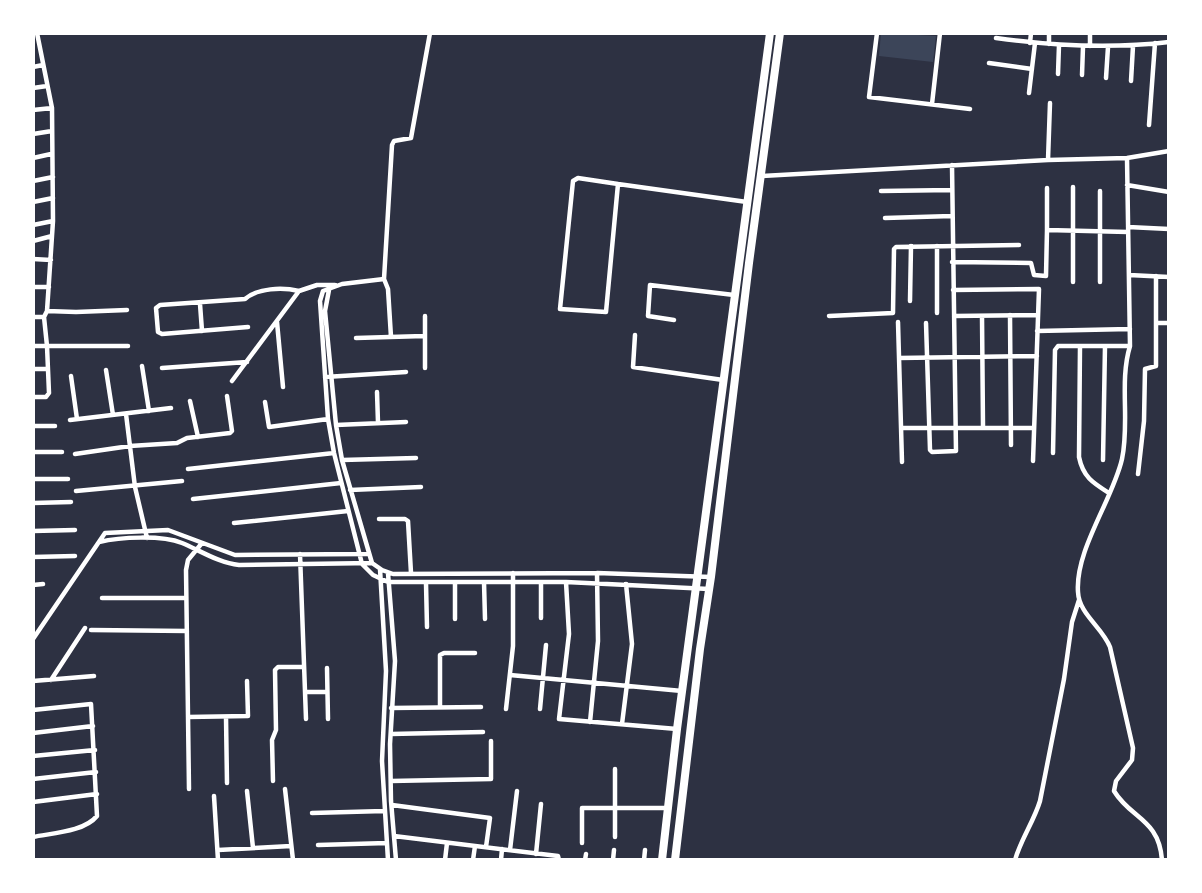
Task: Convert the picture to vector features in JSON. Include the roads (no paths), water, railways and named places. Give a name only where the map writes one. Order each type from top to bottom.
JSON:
[{"type":"highway","points":[[662,860],[770,33]]},
{"type":"highway","points":[[675,860],[780,33]]},
{"type":"street","points":[[391,337],[388,289],[384,279],[391,145],[394,141],[411,138],[430,33]]},
{"type":"street","points":[[877,33],[869,97],[970,109]]},
{"type":"street","points":[[932,104],[940,33]]},
{"type":"street","points":[[1029,93],[1032,69],[1031,33]]},
{"type":"street","points":[[1049,33],[1049,44]]},
{"type":"street","points":[[1082,75],[1090,33]]},
{"type":"street","points":[[33,397],[48,396],[44,317],[47,311],[53,221],[52,108],[36,36]]},
{"type":"street","points":[[996,38],[1086,47],[1169,42]]},
{"type":"street","points":[[1150,125],[1155,43]]},
{"type":"street","points":[[1058,74],[1059,45]]},
{"type":"street","points":[[1131,81],[1133,46]]},
{"type":"street","points":[[1106,78],[1108,47]]},
{"type":"street","points":[[989,63],[1032,69]]},
{"type":"street","points":[[33,67],[43,65]]},
{"type":"street","points":[[33,88],[47,86]]},
{"type":"street","points":[[1048,160],[1050,103]]},
{"type":"street","points":[[33,110],[52,108]]},
{"type":"street","points":[[33,134],[52,131]]},
{"type":"street","points":[[752,176],[1127,158],[1169,151]]},
{"type":"street","points":[[33,158],[51,155]]},
{"type":"street","points":[[1015,860],[1040,801],[1064,679],[1072,622],[1079,600],[1081,566],[1123,458],[1126,363],[1130,346],[1127,158]]},
{"type":"street","points":[[926,323],[932,452],[957,451],[952,165]]},
{"type":"street","points":[[33,181],[53,177]]},
{"type":"street","points":[[618,184],[606,312],[560,309],[573,181],[578,178],[748,202]]},
{"type":"street","points":[[1128,185],[1169,192]]},
{"type":"street","points":[[1073,187],[1073,282]]},
{"type":"street","points":[[952,262],[1031,263],[1034,275],[1046,276],[1047,188]]},
{"type":"street","points":[[881,191],[952,190]]},
{"type":"street","points":[[1100,191],[1100,282]]},
{"type":"street","points":[[33,202],[53,198]]},
{"type":"street","points":[[885,218],[952,216]]},
{"type":"street","points":[[33,226],[53,221]]},
{"type":"street","points":[[1047,230],[1169,229]]},
{"type":"street","points":[[33,240],[52,236]]},
{"type":"street","points":[[829,316],[893,313],[896,247],[1019,245]]},
{"type":"street","points":[[910,301],[911,246]]},
{"type":"street","points":[[937,246],[937,313]]},
{"type":"street","points":[[33,259],[51,260]]},
{"type":"street","points":[[1129,275],[1169,277]]},
{"type":"street","points":[[1138,474],[1144,421],[1145,369],[1156,366],[1156,276]]},
{"type":"street","points":[[248,327],[162,334],[158,332],[157,306],[245,299],[254,292],[289,289],[299,291],[317,285],[384,279]]},
{"type":"street","points":[[336,285],[321,296],[319,306],[324,377],[334,453],[362,564],[388,582],[566,582],[709,589]]},
{"type":"street","points":[[674,320],[648,316],[650,285],[735,295]]},
{"type":"street","points":[[33,287],[49,287]]},
{"type":"street","points":[[329,289],[325,311],[336,425],[342,460],[367,554],[372,563],[388,573],[597,573],[711,577]]},
{"type":"street","points":[[953,290],[1039,289],[1033,461]]},
{"type":"street","points":[[232,381],[299,291]]},
{"type":"street","points":[[200,304],[202,331]]},
{"type":"street","points":[[47,311],[76,313],[127,310]]},
{"type":"street","points":[[1010,315],[1011,445]]},
{"type":"street","points":[[954,316],[1038,315]]},
{"type":"street","points":[[425,316],[425,368]]},
{"type":"street","points":[[982,316],[983,427]]},
{"type":"street","points":[[33,317],[44,317]]},
{"type":"street","points":[[277,322],[283,387]]},
{"type":"street","points":[[898,322],[902,462]]},
{"type":"street","points":[[1156,323],[1169,323]]},
{"type":"street","points":[[1037,331],[1130,329]]},
{"type":"street","points":[[635,335],[633,367],[724,380]]},
{"type":"street","points":[[356,338],[424,336]]},
{"type":"street","points":[[33,346],[128,346]]},
{"type":"street","points":[[1053,453],[1055,350],[1058,346],[1130,346]]},
{"type":"street","points":[[1080,346],[1079,457],[1084,474],[1109,493]]},
{"type":"street","points":[[1103,460],[1105,346]]},
{"type":"street","points":[[900,358],[1037,356]]},
{"type":"street","points":[[162,368],[247,362]]},
{"type":"street","points":[[142,366],[149,411]]},
{"type":"street","points":[[33,369],[48,369]]},
{"type":"street","points":[[106,370],[113,415]]},
{"type":"street","points":[[324,377],[406,372]]},
{"type":"street","points":[[71,376],[77,419]]},
{"type":"street","points":[[377,392],[378,423]]},
{"type":"street","points":[[75,454],[177,443],[187,438],[232,432],[228,396]]},
{"type":"street","points":[[190,401],[198,437]]},
{"type":"street","points":[[265,402],[269,427],[328,419]]},
{"type":"street","points":[[70,420],[172,408]]},
{"type":"street","points":[[126,414],[135,487],[147,538]]},
{"type":"street","points":[[336,425],[405,422]]},
{"type":"street","points":[[33,426],[55,426]]},
{"type":"street","points":[[901,428],[1034,428]]},
{"type":"street","points":[[33,452],[62,452]]},
{"type":"street","points":[[188,469],[334,453]]},
{"type":"street","points":[[342,460],[416,458]]},
{"type":"street","points":[[33,479],[68,478]]},
{"type":"street","points":[[76,491],[183,481]]},
{"type":"street","points":[[193,499],[341,483]]},
{"type":"street","points":[[351,490],[421,487]]},
{"type":"street","points":[[33,503],[71,502]]},
{"type":"street","points":[[234,523],[348,511]]},
{"type":"street","points":[[379,519],[408,521],[411,573]]},
{"type":"street","points":[[33,531],[75,530]]},
{"type":"street","points":[[33,639],[105,533],[168,530],[235,555],[367,554]]},
{"type":"street","points":[[99,542],[147,538],[173,540],[227,563],[372,563]]},
{"type":"street","points":[[189,789],[187,564],[202,543]]},
{"type":"street","points":[[262,555],[262,565]]},
{"type":"street","points":[[300,555],[306,719]]},
{"type":"street","points":[[33,557],[75,556]]},
{"type":"street","points":[[380,569],[386,651],[382,761],[388,860]]},
{"type":"street","points":[[388,573],[395,661],[391,805],[396,860]]},
{"type":"street","points":[[506,709],[513,636],[513,573]]},
{"type":"street","points":[[590,722],[598,641],[597,573]]},
{"type":"street","points":[[455,582],[455,619]]},
{"type":"street","points":[[484,582],[485,619]]},
{"type":"street","points":[[541,582],[541,618]]},
{"type":"street","points":[[566,582],[569,634],[559,719],[677,729]]},
{"type":"street","points":[[426,583],[427,626]]},
{"type":"street","points":[[33,585],[43,584]]},
{"type":"street","points":[[622,724],[632,644],[626,584]]},
{"type":"street","points":[[102,598],[186,597]]},
{"type":"street","points":[[1079,600],[1110,647],[1132,741],[1132,760],[1116,781],[1114,791],[1158,837],[1162,860]]},
{"type":"street","points":[[51,680],[85,628]]},
{"type":"street","points":[[91,630],[187,631]]},
{"type":"street","points":[[540,709],[546,645]]},
{"type":"street","points":[[440,707],[440,655],[475,653]]},
{"type":"street","points":[[273,781],[275,670],[278,667],[304,667]]},
{"type":"street","points":[[327,668],[328,719]]},
{"type":"street","points":[[510,675],[682,691]]},
{"type":"street","points":[[33,681],[94,676]]},
{"type":"street","points":[[188,717],[248,715],[247,681]]},
{"type":"street","points":[[305,692],[327,692]]},
{"type":"street","points":[[33,710],[89,704],[92,706],[97,794],[95,820],[77,828],[33,837]]},
{"type":"street","points":[[385,708],[481,707]]},
{"type":"street","points":[[226,717],[227,783]]},
{"type":"street","points":[[33,733],[93,726]]},
{"type":"street","points":[[391,734],[483,732]]},
{"type":"street","points":[[391,781],[491,779],[491,741]]},
{"type":"street","points":[[33,756],[95,750]]},
{"type":"street","points":[[382,761],[391,761]]},
{"type":"street","points":[[615,769],[615,837]]},
{"type":"street","points":[[33,779],[96,772]]},
{"type":"street","points":[[285,789],[293,860]]},
{"type":"street","points":[[510,850],[517,790]]},
{"type":"street","points":[[247,791],[253,848]]},
{"type":"street","points":[[33,802],[97,794]]},
{"type":"street","points":[[214,796],[218,860]]},
{"type":"street","points":[[530,860],[534,853],[541,804]]},
{"type":"street","points":[[391,805],[489,818],[486,848]]},
{"type":"street","points":[[582,843],[582,808],[668,808]]},
{"type":"street","points":[[312,813],[384,811]]},
{"type":"street","points":[[394,836],[558,856],[559,860]]},
{"type":"street","points":[[318,845],[387,843]]},
{"type":"street","points":[[445,860],[447,843]]},
{"type":"street","points":[[218,850],[291,846]]},
{"type":"street","points":[[473,860],[475,846]]},
{"type":"street","points":[[501,860],[502,849]]},
{"type":"street","points":[[613,860],[614,850]]},
{"type":"street","points":[[644,860],[645,850]]}]
